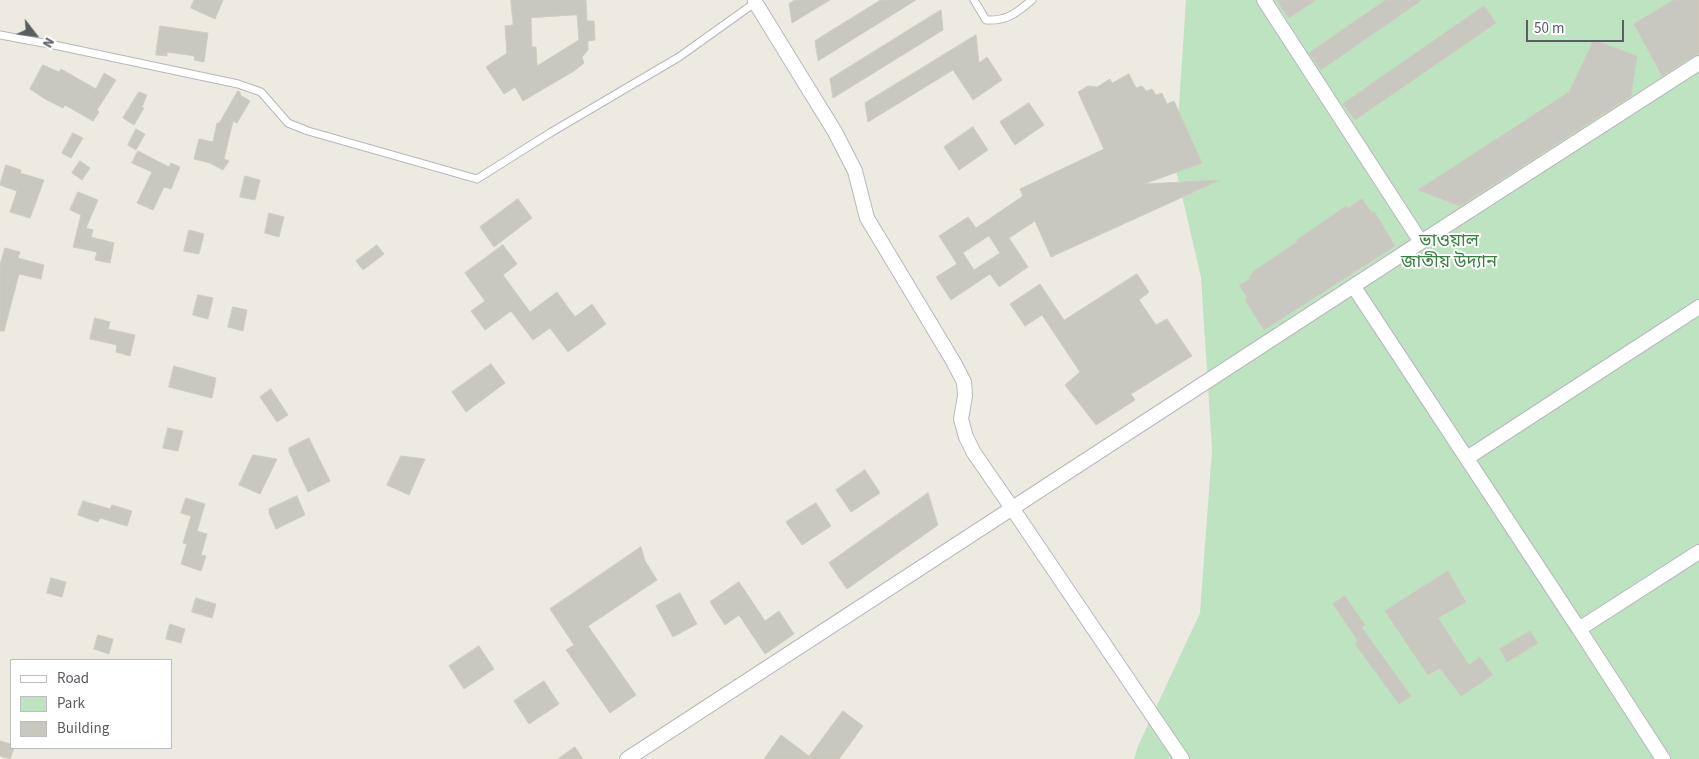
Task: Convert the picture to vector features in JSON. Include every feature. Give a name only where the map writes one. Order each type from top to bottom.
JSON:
[{"type":"street","points":[[1264,0],[1422,242]]},
{"type":"street","points":[[757,1],[835,132],[855,171],[867,218],[964,382],[965,396],[961,419],[966,437],[974,453],[1182,759]]},
{"type":"street","points":[[627,759],[1699,64]]},
{"type":"street","points":[[1354,287],[1663,759]]},
{"type":"street","points":[[1466,458],[1699,307]]},
{"type":"street","points":[[1579,630],[1699,552]]},
{"type":"lane","points":[[974,0],[986,20],[999,21],[1012,16],[1032,0]]},
{"type":"lane","points":[[0,35],[238,84],[261,92],[288,123],[308,132],[477,179],[550,133],[679,57],[757,1]]},
{"type":"green space","name":"ভাওয়াল জাতীয় উদ্যান","points":[[1186,0],[1699,0],[1699,759],[1134,759],[1138,746],[1200,613],[1212,450],[1201,277],[1175,166]]},
{"type":"building","points":[[194,0],[223,0],[215,19],[191,8]]},
{"type":"building","points":[[511,0],[586,0],[587,21],[594,21],[595,40],[588,41],[588,50],[582,57],[584,63],[574,71],[523,101],[515,87],[504,94],[486,67],[507,53],[505,26],[513,25]],"holes":[[[577,15],[579,40],[537,66],[536,47],[532,47],[531,18]]]},
{"type":"building","points":[[795,0],[830,0],[792,23],[789,4]]},
{"type":"building","points":[[881,0],[916,0],[818,61],[815,41]]},
{"type":"building","points":[[1277,0],[1316,0],[1289,18]]},
{"type":"building","points":[[1386,0],[1422,0],[1321,70],[1309,53]]},
{"type":"building","points":[[1674,0],[1699,0],[1699,54],[1662,76],[1634,24]]},
{"type":"building","points":[[1484,6],[1496,23],[1355,120],[1343,104]]},
{"type":"building","points":[[941,10],[943,30],[833,98],[830,79]]},
{"type":"building","points":[[160,26],[208,33],[204,62],[194,60],[195,56],[167,52],[167,56],[156,55]]},
{"type":"building","points":[[976,35],[979,63],[987,57],[1002,80],[973,100],[953,70],[868,122],[865,103]]},
{"type":"building","points":[[1594,40],[1637,56],[1631,96],[1460,206],[1418,190],[1569,92]]},
{"type":"building","points":[[43,65],[59,72],[61,69],[96,89],[104,73],[116,80],[97,110],[99,112],[93,121],[65,105],[63,108],[45,99],[30,89]]},
{"type":"building","points":[[1129,74],[1136,88],[1142,86],[1146,91],[1152,89],[1156,95],[1162,93],[1167,104],[1174,101],[1202,163],[1144,184],[1220,180],[1051,257],[1035,221],[1009,238],[1028,267],[999,287],[990,274],[951,300],[936,277],[957,264],[939,236],[968,217],[976,228],[1023,196],[1020,189],[1104,149],[1078,92],[1088,86],[1097,87],[1110,79],[1112,83]],"holes":[[[989,236],[1000,253],[974,270],[963,253]]]},
{"type":"building","points":[[238,91],[240,95],[250,101],[237,123],[233,121],[224,159],[229,161],[223,170],[210,163],[194,159],[199,139],[213,142],[217,123],[219,123]]},
{"type":"building","points":[[139,92],[147,95],[142,107],[144,108],[134,125],[123,118]]},
{"type":"building","points":[[1029,103],[1044,125],[1015,145],[1000,122]]},
{"type":"building","points":[[973,127],[988,150],[959,170],[944,147]]},
{"type":"building","points":[[136,129],[145,134],[136,150],[128,145]]},
{"type":"building","points":[[73,133],[83,138],[71,158],[62,153]]},
{"type":"building","points":[[138,151],[169,167],[171,163],[180,167],[171,189],[164,187],[153,210],[137,203],[152,172],[132,163]]},
{"type":"building","points":[[80,161],[90,168],[82,180],[72,173]]},
{"type":"building","points":[[6,165],[21,170],[20,173],[44,180],[30,218],[10,212],[17,191],[0,185]]},
{"type":"building","points":[[245,176],[260,180],[255,200],[240,197]]},
{"type":"building","points":[[78,192],[98,200],[86,228],[93,230],[91,237],[114,243],[110,263],[95,260],[97,252],[73,247],[81,215],[70,210]]},
{"type":"building","points":[[518,199],[532,218],[494,247],[480,227]]},
{"type":"building","points":[[1362,199],[1372,213],[1374,211],[1395,246],[1264,330],[1245,300],[1247,297],[1239,285],[1250,279],[1249,277],[1254,271],[1297,242],[1297,240],[1346,206],[1348,208]]},
{"type":"building","points":[[269,213],[284,217],[279,237],[265,233]]},
{"type":"building","points":[[189,230],[204,234],[199,254],[184,251]]},
{"type":"building","points":[[377,245],[384,254],[363,270],[356,261]]},
{"type":"building","points":[[503,245],[517,264],[503,275],[530,312],[557,292],[575,317],[592,304],[606,324],[568,352],[550,328],[533,340],[511,311],[485,330],[471,311],[485,301],[465,273]]},
{"type":"building","points":[[5,248],[20,252],[18,258],[44,265],[41,279],[19,274],[4,331],[0,331],[0,265]]},
{"type":"building","points":[[1137,274],[1149,292],[1139,300],[1156,325],[1167,319],[1192,356],[1131,394],[1135,400],[1096,425],[1065,385],[1080,372],[1042,315],[1025,326],[1010,304],[1040,284],[1064,320]]},
{"type":"building","points":[[198,295],[213,298],[208,319],[193,315]]},
{"type":"building","points":[[233,307],[247,310],[243,331],[228,327]]},
{"type":"building","points":[[95,318],[110,322],[108,329],[135,335],[130,356],[116,352],[117,345],[90,339]]},
{"type":"building","points":[[491,364],[505,383],[466,412],[452,392]]},
{"type":"building","points":[[174,366],[216,378],[212,398],[169,387]]},
{"type":"building","points":[[271,389],[288,415],[277,422],[260,397]]},
{"type":"building","points":[[168,428],[183,431],[178,451],[163,448]]},
{"type":"building","points":[[309,438],[330,481],[308,492],[289,452],[289,448]]},
{"type":"building","points":[[253,455],[277,459],[260,494],[239,485]]},
{"type":"building","points":[[401,456],[425,459],[409,495],[387,485]]},
{"type":"building","points":[[865,470],[880,493],[851,512],[836,490]]},
{"type":"building","points":[[928,493],[938,525],[847,589],[829,563]]},
{"type":"building","points":[[297,496],[305,515],[276,529],[269,509]]},
{"type":"building","points":[[186,498],[205,504],[197,531],[207,534],[201,555],[206,556],[201,571],[181,564],[187,544],[183,543],[191,516],[181,513]]},
{"type":"building","points":[[83,501],[110,509],[112,505],[132,511],[127,526],[100,518],[98,522],[78,515]]},
{"type":"building","points":[[816,503],[831,526],[802,545],[786,522]]},
{"type":"building","points":[[641,547],[645,561],[657,580],[588,626],[636,695],[610,713],[566,650],[574,645],[550,609]]},
{"type":"building","points":[[1448,571],[1466,602],[1438,618],[1469,665],[1480,657],[1493,675],[1461,696],[1440,668],[1428,675],[1385,611]]},
{"type":"building","points":[[51,578],[66,582],[62,597],[47,593]]},
{"type":"building","points":[[739,582],[765,621],[779,611],[794,634],[765,654],[739,615],[725,625],[710,602]]},
{"type":"building","points":[[680,593],[697,624],[673,637],[656,606]]},
{"type":"building","points":[[1345,596],[1365,625],[1362,628],[1411,696],[1399,704],[1355,644],[1358,641],[1333,604]]},
{"type":"building","points":[[196,598],[216,604],[212,618],[192,612]]},
{"type":"building","points":[[170,624],[185,629],[181,643],[166,639]]},
{"type":"building","points":[[1530,631],[1538,643],[1507,662],[1500,649]]},
{"type":"building","points":[[98,635],[113,639],[109,654],[94,649]]},
{"type":"building","points":[[479,646],[494,669],[464,689],[449,666]]},
{"type":"building","points":[[544,681],[559,704],[529,724],[514,701]]},
{"type":"building","points":[[843,711],[863,726],[839,759],[764,759],[781,735],[809,756]]},
{"type":"building","points":[[0,741],[10,744],[10,749],[14,749],[10,759],[0,756]]},
{"type":"building","points":[[575,747],[583,759],[558,759]]}]
